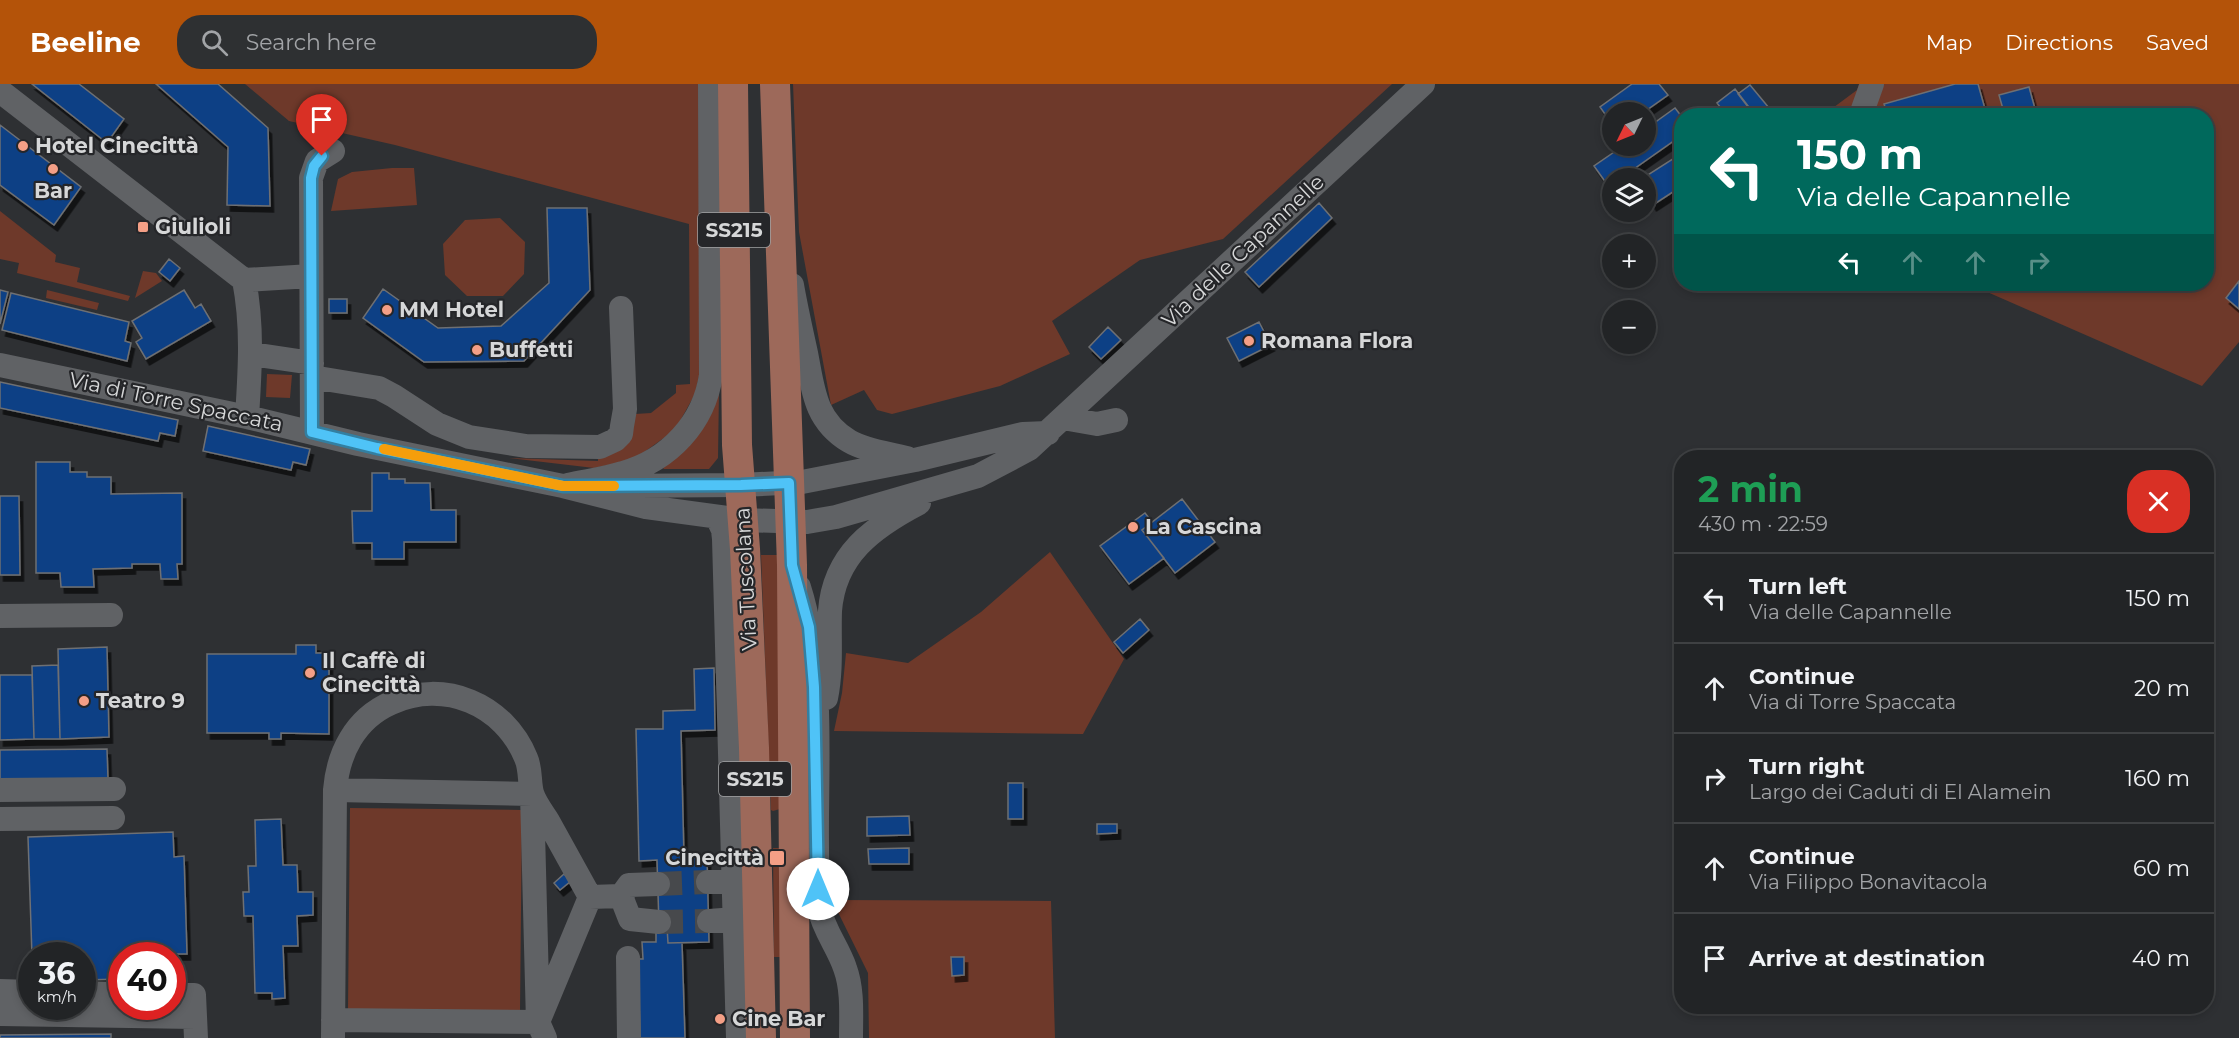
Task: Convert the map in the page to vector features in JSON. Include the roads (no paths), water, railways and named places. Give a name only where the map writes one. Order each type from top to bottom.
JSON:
[{"type":"main road","name":"Via Tuscolana","points":[[733,84],[735,353],[737,445],[741,485],[730,519],[754,748],[760,1038]]},
{"type":"main road","name":"Via Tuscolana","points":[[775,84],[792,565],[795,1038]]},
{"type":"street","points":[[563,486],[622,474],[657,458],[689,429],[707,396],[711,375],[710,84]]},
{"type":"street","name":"Via delle Capannelle","points":[[730,519],[790,522],[836,517],[978,476],[1029,449],[1423,84]]},
{"type":"street","points":[[1863,108],[1872,84]]},
{"type":"street","points":[[0,91],[244,280],[311,276]]},
{"type":"street","points":[[312,432],[312,172],[317,161],[333,152]]},
{"type":"street","points":[[780,228],[811,386],[820,410],[832,428],[849,441],[915,460]]},
{"type":"street","points":[[244,280],[250,320],[251,354],[247,417]]},
{"type":"street","points":[[251,354],[378,388],[437,424],[469,437],[526,446],[600,447],[615,440],[621,434],[625,409],[621,308]]},
{"type":"street","name":"Via di Torre Spaccata","points":[[0,365],[563,486],[646,507],[730,519]]},
{"type":"street","points":[[741,485],[814,480],[915,460],[1056,426],[1097,424],[1116,420]]},
{"type":"street","points":[[816,729],[828,682],[832,598],[845,561],[862,541],[895,516],[919,502],[978,476]]},
{"type":"street","name":"Via di Torre Spaccata","points":[[563,486],[741,485]]},
{"type":"street","name":"Via Tuscolana","points":[[730,519],[724,549],[738,1038]]},
{"type":"street","name":"Via Tuscolana","points":[[792,565],[809,627],[816,729],[819,908],[824,928],[845,967],[850,992],[851,1038]]},
{"type":"street","points":[[0,616],[111,615]]},
{"type":"street","points":[[435,693],[452,694],[469,699],[498,717],[520,744],[527,760],[532,794],[542,1030],[435,1025],[333,1029],[334,790],[341,756],[358,727],[371,715],[401,698],[435,693]]},
{"type":"street","points":[[0,790],[114,789]]},
{"type":"street","points":[[334,790],[532,794]]},
{"type":"street","points":[[532,794],[590,897],[542,1030]]},
{"type":"street","points":[[0,819],[113,818]]},
{"type":"street","points":[[708,882],[735,882]]},
{"type":"street","points":[[621,896],[629,885],[658,884]]},
{"type":"street","points":[[590,897],[621,896]]},
{"type":"street","points":[[621,896],[630,919],[659,922]]},
{"type":"street","points":[[709,921],[736,919]]},
{"type":"street","points":[[628,958],[629,1038]]},
{"type":"street","points":[[0,991],[18,992]]},
{"type":"street","points":[[0,1014],[195,1028],[194,995],[186,995]]},
{"type":"tunnel","points":[[658,884],[708,882]]},
{"type":"tunnel","points":[[659,922],[709,921]]},
{"type":"place","name":"Hotel Cinecittà","points":[[23,146]]},
{"type":"place","name":"Bar","points":[[53,169]]},
{"type":"place","name":"Giulioli","points":[[143,227]]},
{"type":"place","name":"MM Hotel","points":[[387,310]]},
{"type":"place","name":"Romana Flora","points":[[1249,341]]},
{"type":"place","name":"Buffetti","points":[[477,350]]},
{"type":"place","name":"La Cascina","points":[[1133,527]]},
{"type":"place","name":"Il Caffè di Cinecittà","points":[[310,673]]},
{"type":"place","name":"Teatro 9","points":[[84,701]]},
{"type":"place","name":"Cinecittà","points":[[777,858]]},
{"type":"place","name":"Cine Bar","points":[[720,1019]]}]
